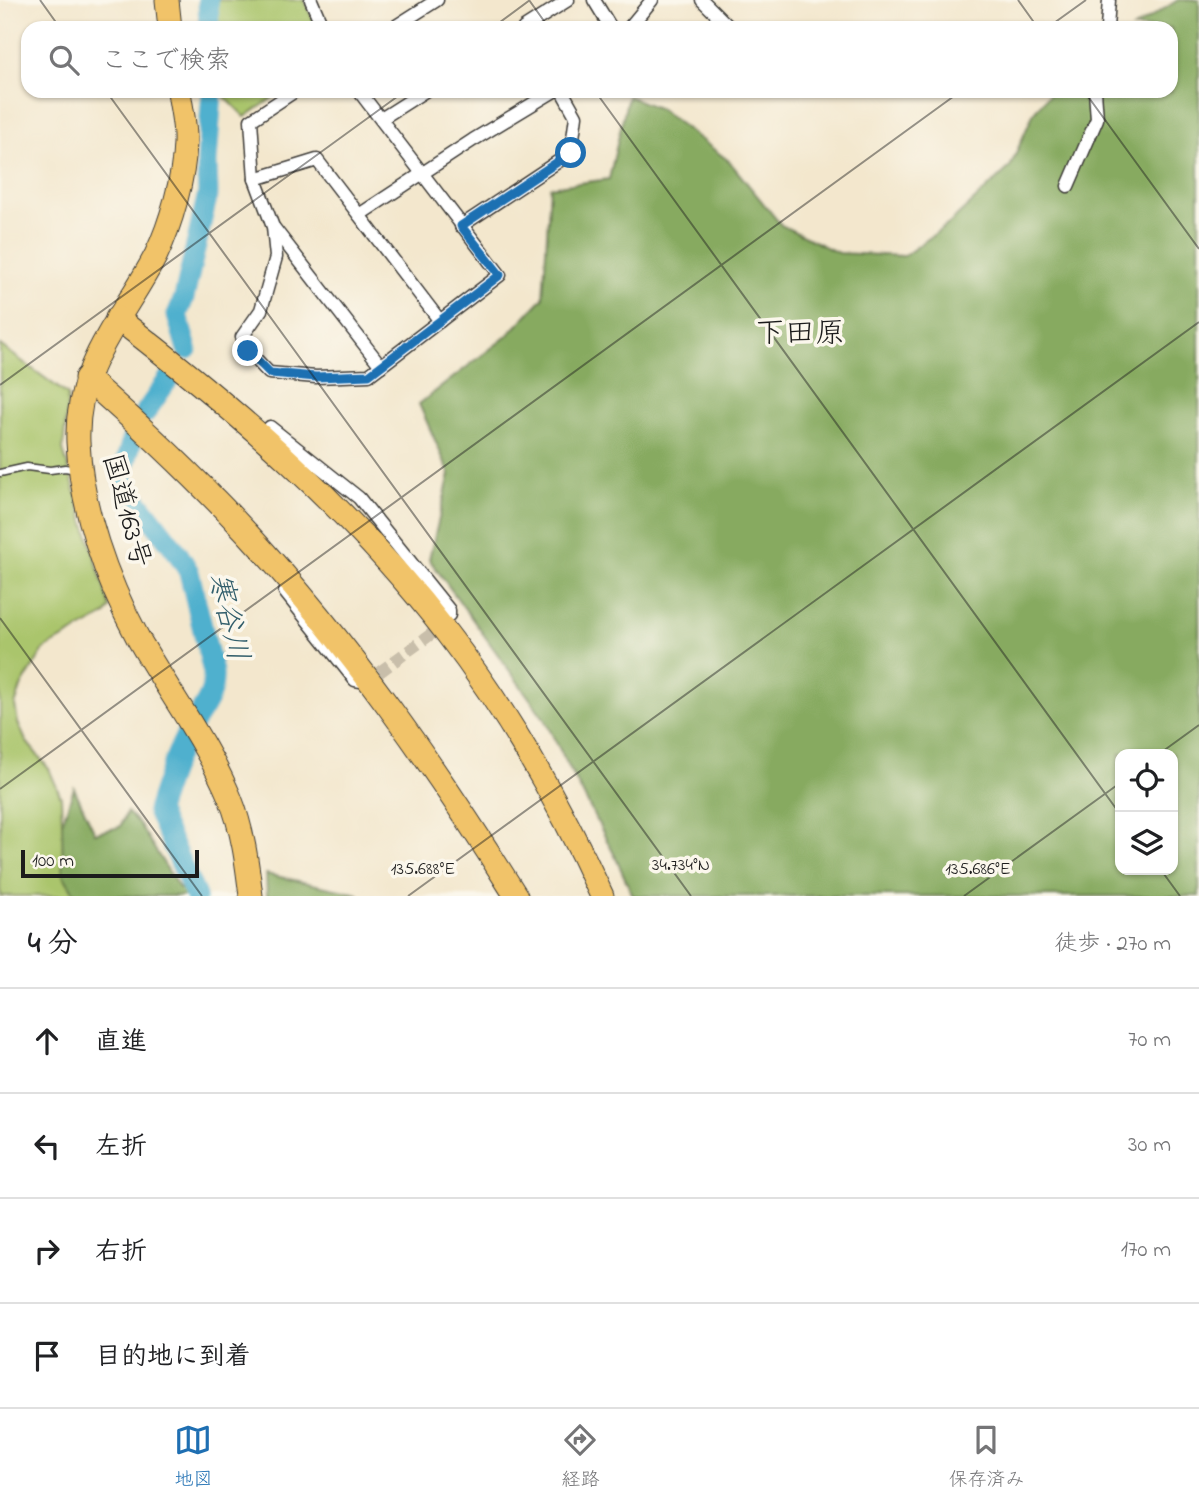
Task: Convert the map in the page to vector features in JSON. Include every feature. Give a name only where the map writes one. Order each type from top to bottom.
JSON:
[{"type":"highway","points":[[167,0],[169,21]]},
{"type":"highway","name":"国道163号","points":[[180,98],[185,143],[178,194],[156,254],[117,318],[86,378],[78,442],[87,505],[99,547],[138,636],[217,770],[241,832],[251,896]]},
{"type":"highway","points":[[117,318],[319,477],[412,590],[476,674],[532,763],[602,896]]},
{"type":"highway","points":[[86,378],[144,429],[297,589],[390,708],[516,896]]},
{"type":"street","points":[[311,0],[320,21]]},
{"type":"street","points":[[404,21],[437,0]]},
{"type":"street","points":[[535,21],[568,0]]},
{"type":"street","points":[[594,0],[607,21]]},
{"type":"street","points":[[635,21],[652,0]]},
{"type":"street","points":[[702,0],[723,21]]},
{"type":"street","points":[[1108,21],[1109,0]]},
{"type":"street","points":[[284,98],[251,120],[255,179],[273,227],[276,257],[261,310],[242,337],[248,351],[270,373],[316,377],[369,375],[500,275],[364,98]]},
{"type":"street","points":[[381,119],[414,98]]},
{"type":"street","points":[[359,215],[542,98]]},
{"type":"street","points":[[461,226],[571,153],[576,116],[566,98]]},
{"type":"street","points":[[1068,186],[1097,119],[1096,98]]},
{"type":"street","points":[[255,179],[317,160],[440,321]]},
{"type":"street","points":[[273,227],[381,366]]},
{"type":"street","points":[[270,427],[319,477],[359,498],[449,610],[449,615]]},
{"type":"street","points":[[246,533],[292,602],[355,680],[361,681]]},
{"type":"lane","points":[[0,473],[27,467],[81,471]]},
{"type":"green space","points":[[202,0],[304,0],[314,21],[199,21]]},
{"type":"green space","points":[[1178,0],[1199,0],[1199,896],[633,896],[543,717],[429,559],[450,474],[419,404],[507,336],[543,298],[550,187],[609,179],[628,98],[660,109],[729,161],[781,225],[838,253],[904,256],[950,223],[1010,167],[1034,112],[1046,98],[1178,98],[1178,21],[1145,21]]},
{"type":"green space","points":[[226,98],[273,98],[245,117]]},
{"type":"green space","points":[[0,345],[68,395],[63,450],[110,608],[105,615],[44,649],[21,687],[15,705],[18,723],[26,741],[49,769],[61,797],[62,823],[81,896],[0,896]]},
{"type":"green space","points":[[74,788],[95,833],[120,827],[127,812],[139,824],[179,888],[198,896],[76,896],[63,875],[62,823]]},
{"type":"green space","points":[[266,874],[358,894],[359,896],[267,896]]},
{"type":"waterway","name":"寒谷川","points":[[208,0],[209,21]]},
{"type":"waterway","name":"寒谷川","points":[[187,349],[177,315],[184,298],[208,193],[207,162],[212,98]]},
{"type":"waterway","name":"寒谷川","points":[[145,413],[174,371]]},
{"type":"waterway","name":"寒谷川","points":[[133,436],[122,475],[125,485],[177,552],[189,572],[213,672],[208,699],[181,746],[157,811],[196,896]]},
{"type":"tunnel","points":[[363,680],[377,674],[434,632],[442,623]]},
{"type":"district","name":"下田原","points":[[800,335]]},
{"type":"route","points":[[248,351],[270,373],[316,377],[369,375],[500,275],[461,226],[571,153]]}]
